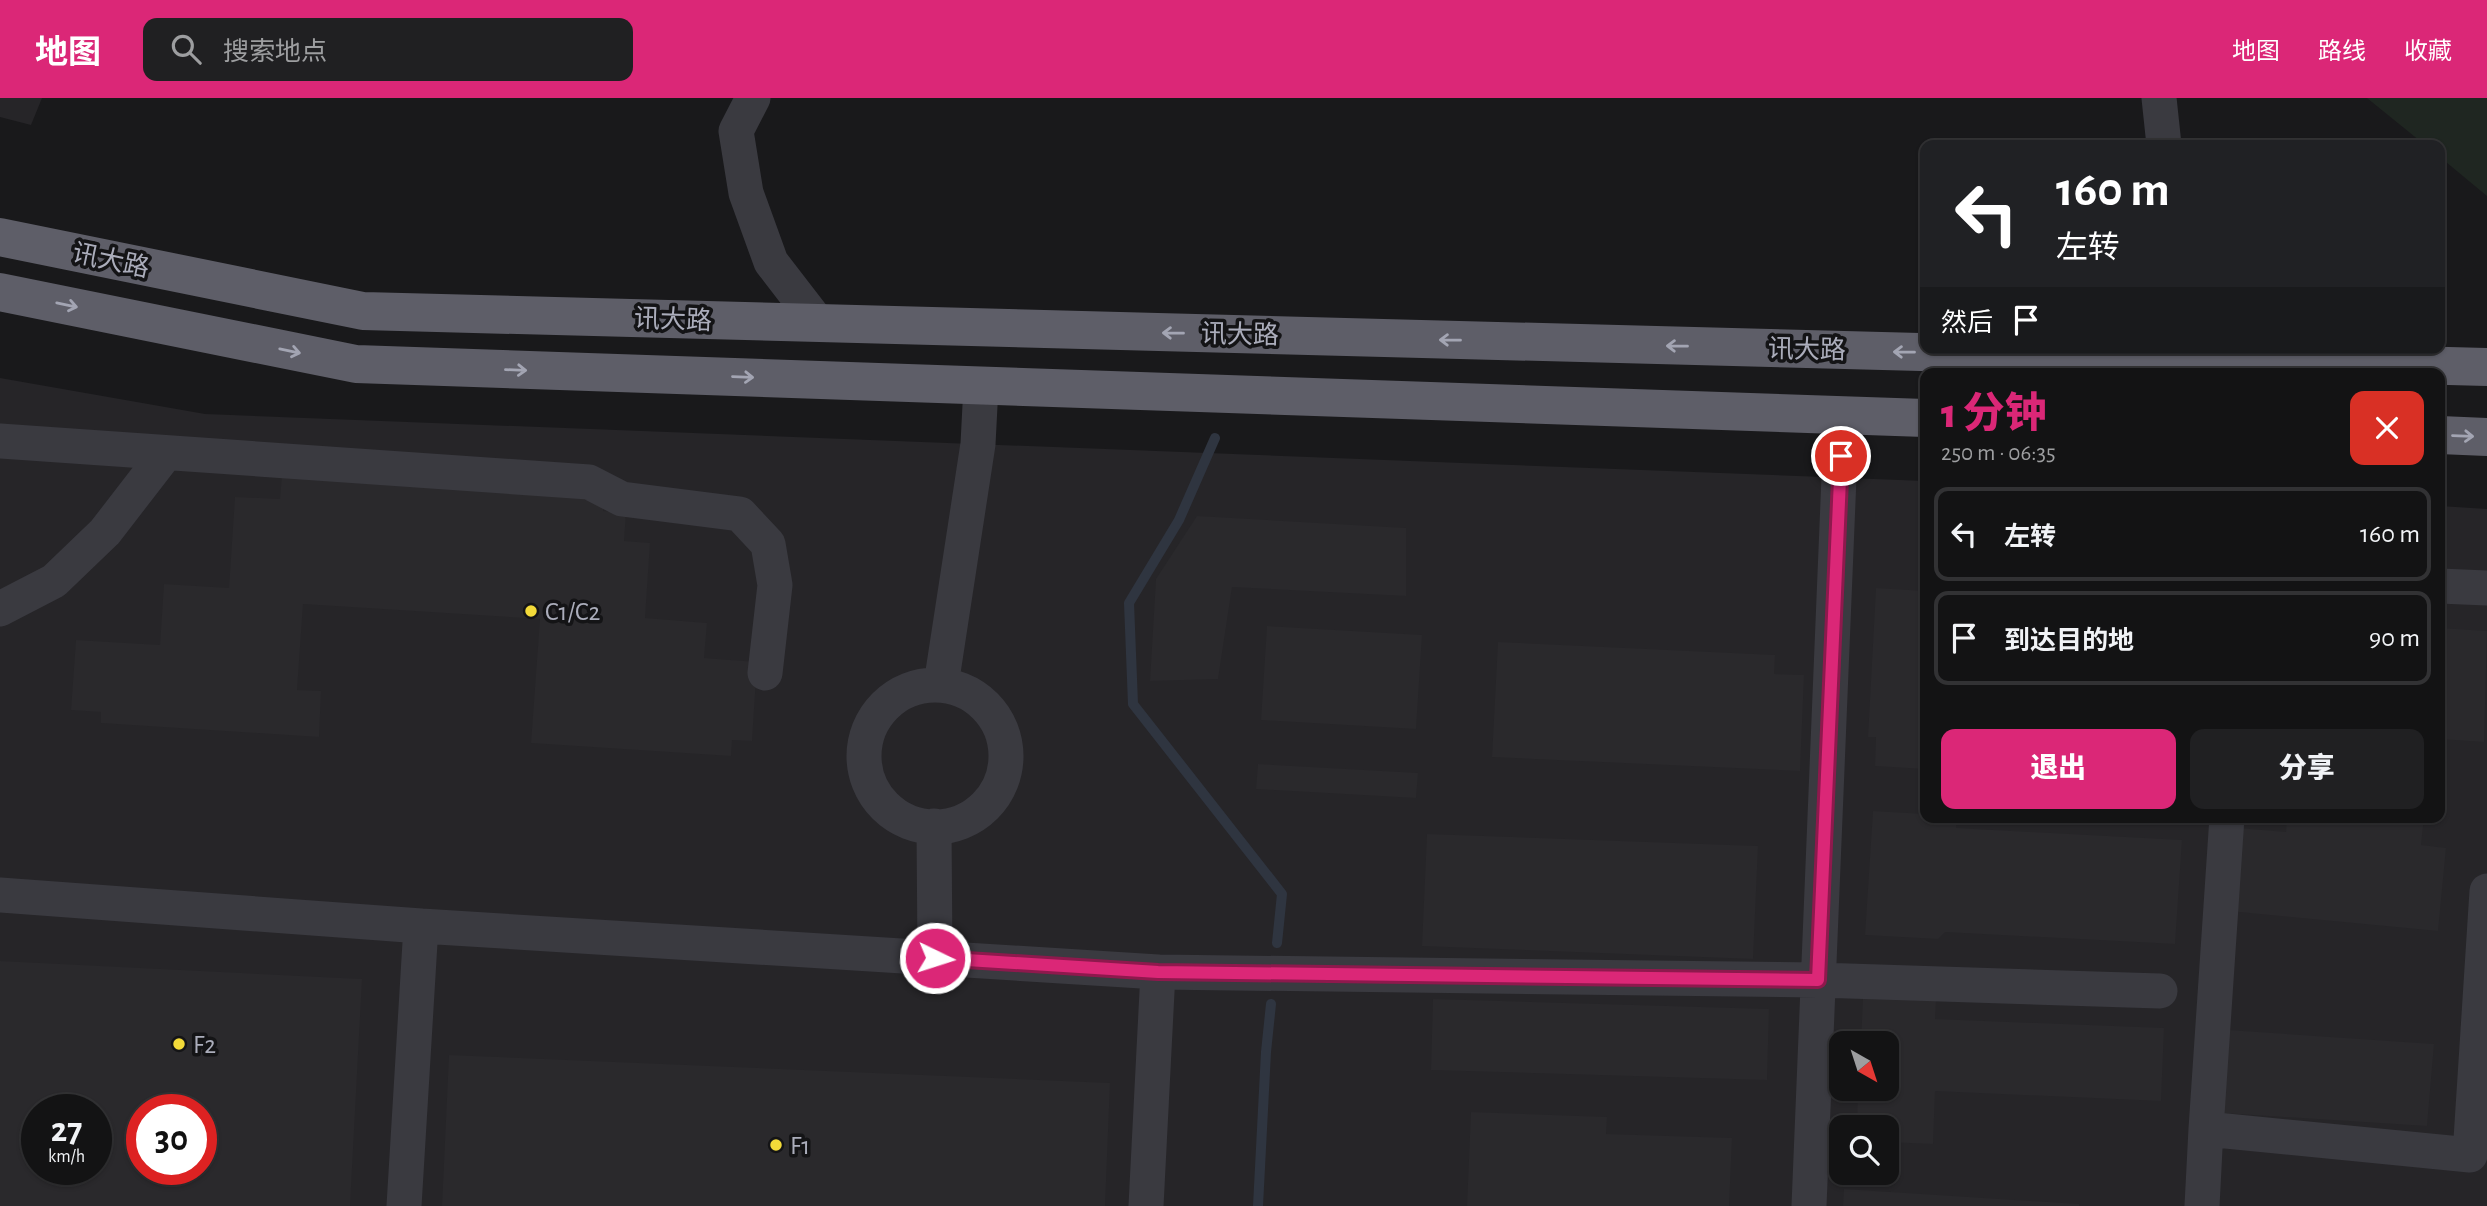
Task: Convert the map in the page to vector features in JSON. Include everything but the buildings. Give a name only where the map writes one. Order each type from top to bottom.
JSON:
[{"type":"highway","name":"讯大路","points":[[0,237],[363,311],[1920,348]]},
{"type":"highway","name":"讯大路","points":[[0,292],[356,364],[1920,418]]},
{"type":"highway","name":"讯大路","points":[[2207,354],[2487,367]]},
{"type":"highway","points":[[2445,435],[2487,436]]},
{"type":"street","points":[[753,98],[736,131],[746,193],[771,262],[818,323]]},
{"type":"street","points":[[2159,98],[2163,140]]},
{"type":"street","points":[[941,685],[978,444],[981,386]]},
{"type":"street","points":[[1809,1206],[1839,477],[1845,415]]},
{"type":"street","points":[[0,441],[589,482],[622,499],[740,514],[768,544],[775,585],[765,673]]},
{"type":"street","points":[[0,609],[54,581],[105,532],[166,453]]},
{"type":"street","points":[[2445,586],[2487,587]]},
{"type":"street","points":[[941,685],[965,691],[984,704],[998,721],[1005,742],[1006,765],[1000,786],[987,805],[969,819],[934,827],[903,820],[884,806],[870,785],[864,762],[866,737],[877,715],[894,697],[917,687],[941,685]]},
{"type":"street","points":[[2202,1206],[2227,823]]},
{"type":"street","points":[[934,827],[935,958]]},
{"type":"street","points":[[2206,1129],[2470,1155],[2487,891]]},
{"type":"street","points":[[0,895],[421,926],[1158,972],[1818,980],[2160,991]]},
{"type":"street","points":[[404,1206],[421,926]]},
{"type":"street","points":[[1146,1206],[1158,972]]},
{"type":"shaded area","points":[[0,98],[42,98],[31,125],[0,117]]},
{"type":"shaded area","points":[[2367,98],[2487,98],[2487,196],[2445,161],[2445,140],[2419,140]]},
{"type":"shaded area","points":[[0,378],[205,414],[1920,481],[1920,823],[2445,823],[2445,506],[2487,509],[2487,1206],[0,1206]]},
{"type":"waterway","points":[[1215,438],[1179,520],[1129,603],[1133,704],[1282,894],[1277,943]]},
{"type":"waterway","points":[[1258,1206],[1271,1004]]},
{"type":"place","name":"C1/C2","points":[[531,611]]},
{"type":"place","name":"F2","points":[[179,1044]]},
{"type":"place","name":"F1","points":[[776,1145]]},
{"type":"route","points":[[935,958],[1158,972],[1818,980],[1841,456]]}]
